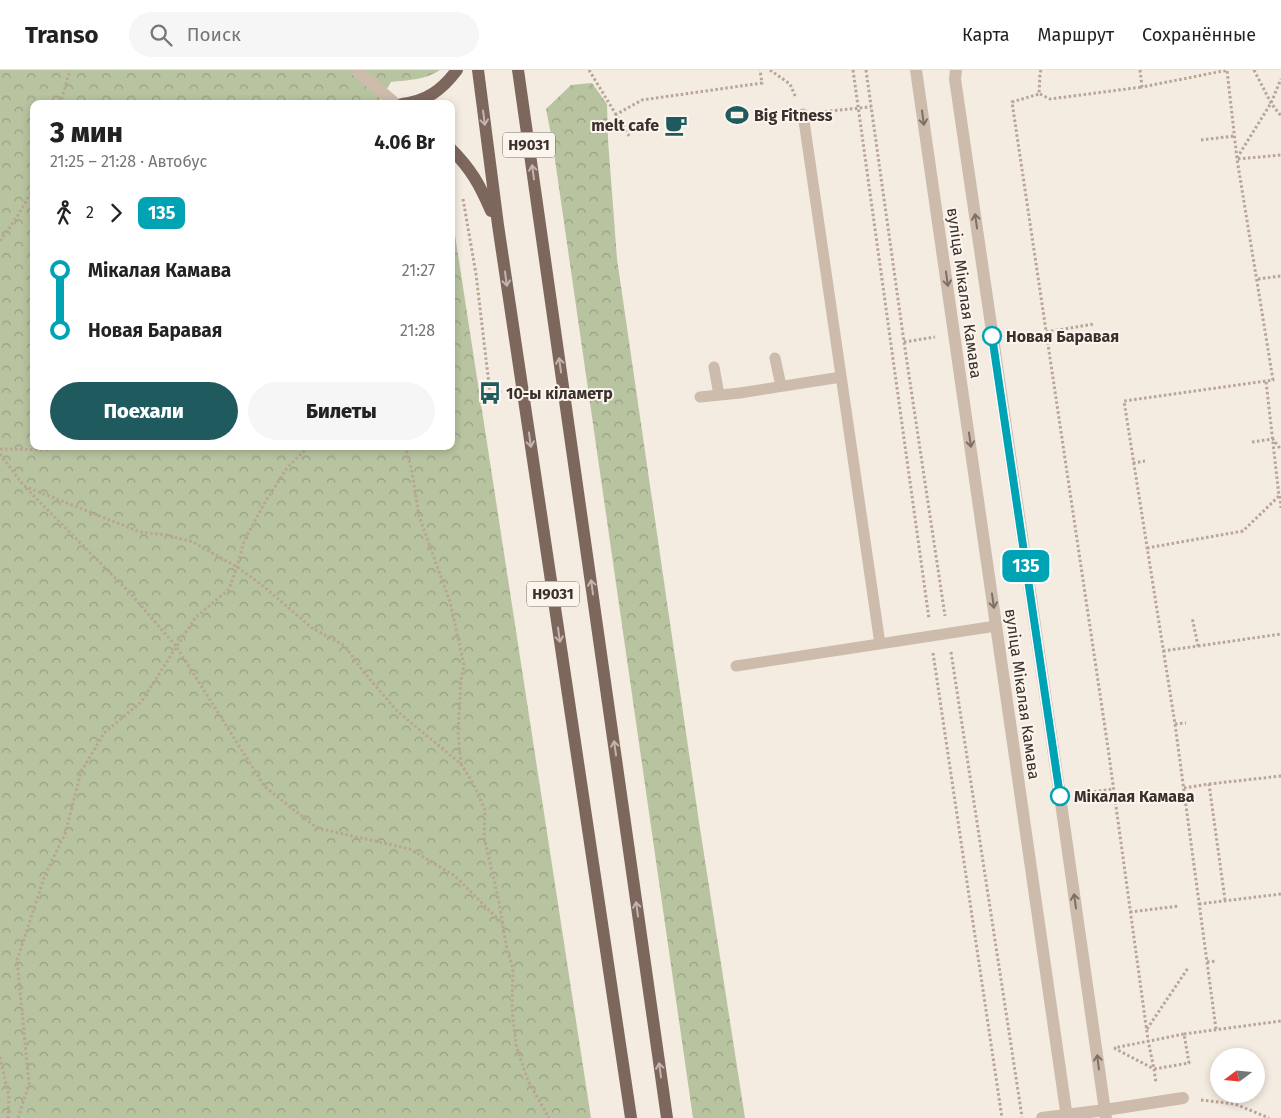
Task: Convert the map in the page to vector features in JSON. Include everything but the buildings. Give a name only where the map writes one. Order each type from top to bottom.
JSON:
[{"type":"main road","points":[[420,100],[440,89],[457,70]]},
{"type":"main road","name":"Н9031","points":[[478,70],[498,225],[630,1118]]},
{"type":"main road","name":"Н9031","points":[[518,70],[667,1118]]},
{"type":"main road","points":[[455,153],[471,172],[498,225]]},
{"type":"street","points":[[356,70],[391,100]]},
{"type":"street","name":"вуліца Мікалая Камава","points":[[916,70],[1067,1116]]},
{"type":"street","name":"вуліца Мікалая Камава","points":[[956,70],[955,79],[1105,1114]]},
{"type":"street","points":[[1042,1118],[1105,1114],[1183,1098]]},
{"type":"lane","points":[[803,114],[880,644]]},
{"type":"lane","points":[[775,358],[781,386]]},
{"type":"lane","points":[[714,367],[719,395]]},
{"type":"lane","points":[[700,397],[841,377]]},
{"type":"lane","points":[[736,666],[996,626]]},
{"type":"path","points":[[61,100],[70,70]]},
{"type":"path","points":[[588,70],[629,136]]},
{"type":"path","points":[[615,115],[642,100],[762,83],[760,70]]},
{"type":"path","points":[[770,70],[790,84],[803,114],[871,107]]},
{"type":"path","points":[[853,70],[931,636],[1002,1118]]},
{"type":"path","points":[[866,70],[904,342],[1022,1118]]},
{"type":"path","points":[[1140,70],[1142,87]]},
{"type":"path","points":[[1154,1069],[1148,1040],[1012,102],[1040,94],[1050,99],[1142,87],[1228,70],[1237,159],[1273,380],[1124,401],[1175,724],[1216,1029]]},
{"type":"path","points":[[1254,70],[1271,103],[1281,116]]},
{"type":"path","points":[[1040,94],[1042,71]]},
{"type":"path","points":[[1237,159],[1271,103],[1281,79]]},
{"type":"path","points":[[1201,140],[1234,136]]},
{"type":"path","points":[[1237,159],[1281,155]]},
{"type":"path","points":[[462,193],[476,274],[490,393],[522,389]]},
{"type":"path","points":[[0,241],[30,195]]},
{"type":"path","points":[[1258,279],[1281,276]]},
{"type":"path","points":[[1046,332],[1094,324]]},
{"type":"path","points":[[904,342],[955,334]]},
{"type":"path","points":[[1266,381],[1281,508]]},
{"type":"path","points":[[1252,442],[1273,439]]},
{"type":"path","points":[[1273,439],[1281,450]]},
{"type":"path","points":[[0,449],[30,450]]},
{"type":"path","points":[[18,1118],[29,1084],[17,960],[44,875],[65,834],[80,772],[104,733],[141,702],[195,618],[229,589],[244,541],[264,504],[287,468],[305,450]]},
{"type":"path","points":[[407,450],[419,516],[450,602],[464,665],[461,680],[458,732],[461,764]]},
{"type":"path","points":[[0,454],[24,486],[130,593],[176,646],[265,787],[317,828],[410,849],[455,876],[503,924]]},
{"type":"path","points":[[1133,463],[1145,461]]},
{"type":"path","points":[[24,486],[140,532],[166,535],[193,542],[237,567],[262,585],[312,628],[345,646],[362,670],[397,711],[461,764],[474,785],[485,810],[484,837],[512,968],[512,1009],[516,1046],[528,1081],[549,1118]]},
{"type":"path","points":[[1147,548],[1243,531],[1280,496]]},
{"type":"path","points":[[1192,618],[1198,646]]},
{"type":"path","points":[[1163,652],[1281,634]]},
{"type":"path","points":[[1175,724],[1186,723]]},
{"type":"path","points":[[1184,788],[1281,776]]},
{"type":"path","points":[[1209,784],[1225,900]]},
{"type":"path","points":[[1060,796],[1113,789]]},
{"type":"path","points":[[1199,904],[1281,894]]},
{"type":"path","points":[[1130,912],[1179,906]]},
{"type":"path","points":[[1207,962],[1217,961]]},
{"type":"path","points":[[1147,1029],[1188,968]]},
{"type":"path","points":[[1184,1034],[1189,1063],[1154,1069],[1114,1048],[1184,1034],[1281,1021]]},
{"type":"path","points":[[0,1057],[9,1097],[8,1118]]},
{"type":"path","points":[[1183,1098],[1235,1104],[1269,1118]]},
{"type":"green space","points":[[0,70],[440,70],[423,78],[391,82],[380,100],[30,100],[30,450],[455,450],[455,235],[591,1118],[0,1118]]},
{"type":"green space","points":[[592,83],[607,104],[617,259],[699,822],[745,1118],[693,1118],[552,139],[546,109],[571,85]]},
{"type":"bus line","name":"135","points":[[992,336],[1060,796]]},
{"type":"place","name":"Big Fitness","points":[[737,115]]},
{"type":"place","name":"melt cafe","points":[[676,125]]},
{"type":"place","name":"Новая Баравая","points":[[992,336]]},
{"type":"place","name":"10-ы кіламетр","points":[[490,393]]},
{"type":"place","name":"Мікалая Камава","points":[[1060,796]]}]
